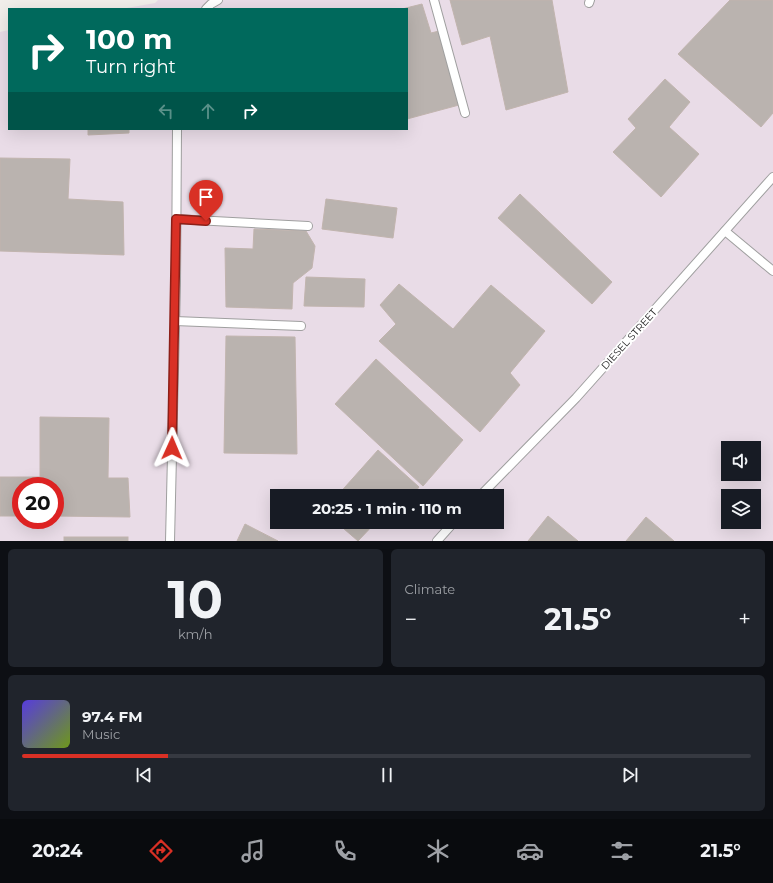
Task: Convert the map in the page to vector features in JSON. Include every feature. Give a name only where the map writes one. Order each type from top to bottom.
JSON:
[{"type":"lane","points":[[207,8],[210,4],[218,0]]},
{"type":"lane","points":[[434,0],[465,112]]},
{"type":"lane","points":[[170,541],[175,321],[177,130]]},
{"type":"lane","name":"DIESEL STREET","points":[[487,489],[576,398],[773,177]]},
{"type":"lane","points":[[176,219],[308,226]]},
{"type":"lane","points":[[725,231],[773,272]]},
{"type":"lane","points":[[175,321],[301,326]]},
{"type":"lane","points":[[437,541],[448,529]]},
{"type":"shaded area","points":[[158,0],[773,0],[773,541],[0,541],[0,32],[8,30],[8,130],[408,130],[408,8],[127,8],[155,3]]},
{"type":"building","points":[[450,0],[552,0],[568,92],[506,110],[490,36],[462,45]]},
{"type":"building","points":[[730,0],[773,0],[773,113],[761,127],[678,54]]},
{"type":"building","points":[[422,4],[431,33],[439,31],[459,105],[408,119],[408,8],[406,8]]},
{"type":"building","points":[[665,79],[690,102],[669,127],[699,154],[661,197],[613,152],[636,128],[628,119]]},
{"type":"building","points":[[88,130],[129,130],[129,133],[88,135]]},
{"type":"building","points":[[0,158],[70,159],[68,199],[123,202],[124,255],[0,251]]},
{"type":"building","points":[[520,194],[612,282],[592,304],[498,218]]},
{"type":"building","points":[[326,199],[397,208],[393,238],[322,229]]},
{"type":"building","points":[[254,229],[306,231],[315,246],[312,268],[293,283],[292,309],[226,307],[225,248],[253,249]]},
{"type":"building","points":[[306,277],[365,279],[364,307],[304,306]]},
{"type":"building","points":[[399,284],[453,329],[491,285],[545,331],[510,373],[520,385],[480,432],[379,341],[396,324],[380,305]]},
{"type":"building","points":[[226,336],[295,337],[297,454],[224,453]]},
{"type":"building","points":[[376,359],[463,440],[423,486],[335,404]]},
{"type":"building","points":[[40,417],[109,418],[108,478],[128,478],[130,517],[64,516],[64,477],[40,477]]},
{"type":"building","points":[[378,450],[419,487],[417,489],[343,489]]},
{"type":"building","points":[[0,477],[12,477],[12,516],[0,516]]},
{"type":"building","points":[[548,516],[578,541],[528,541]]},
{"type":"building","points":[[646,517],[674,541],[626,541]]},
{"type":"building","points":[[245,524],[278,541],[237,541]]},
{"type":"building","points":[[344,529],[369,529],[358,541]]},
{"type":"building","points":[[64,537],[128,537],[128,541],[64,541]]},
{"type":"route","points":[[172,448],[176,219],[206,221]]}]
